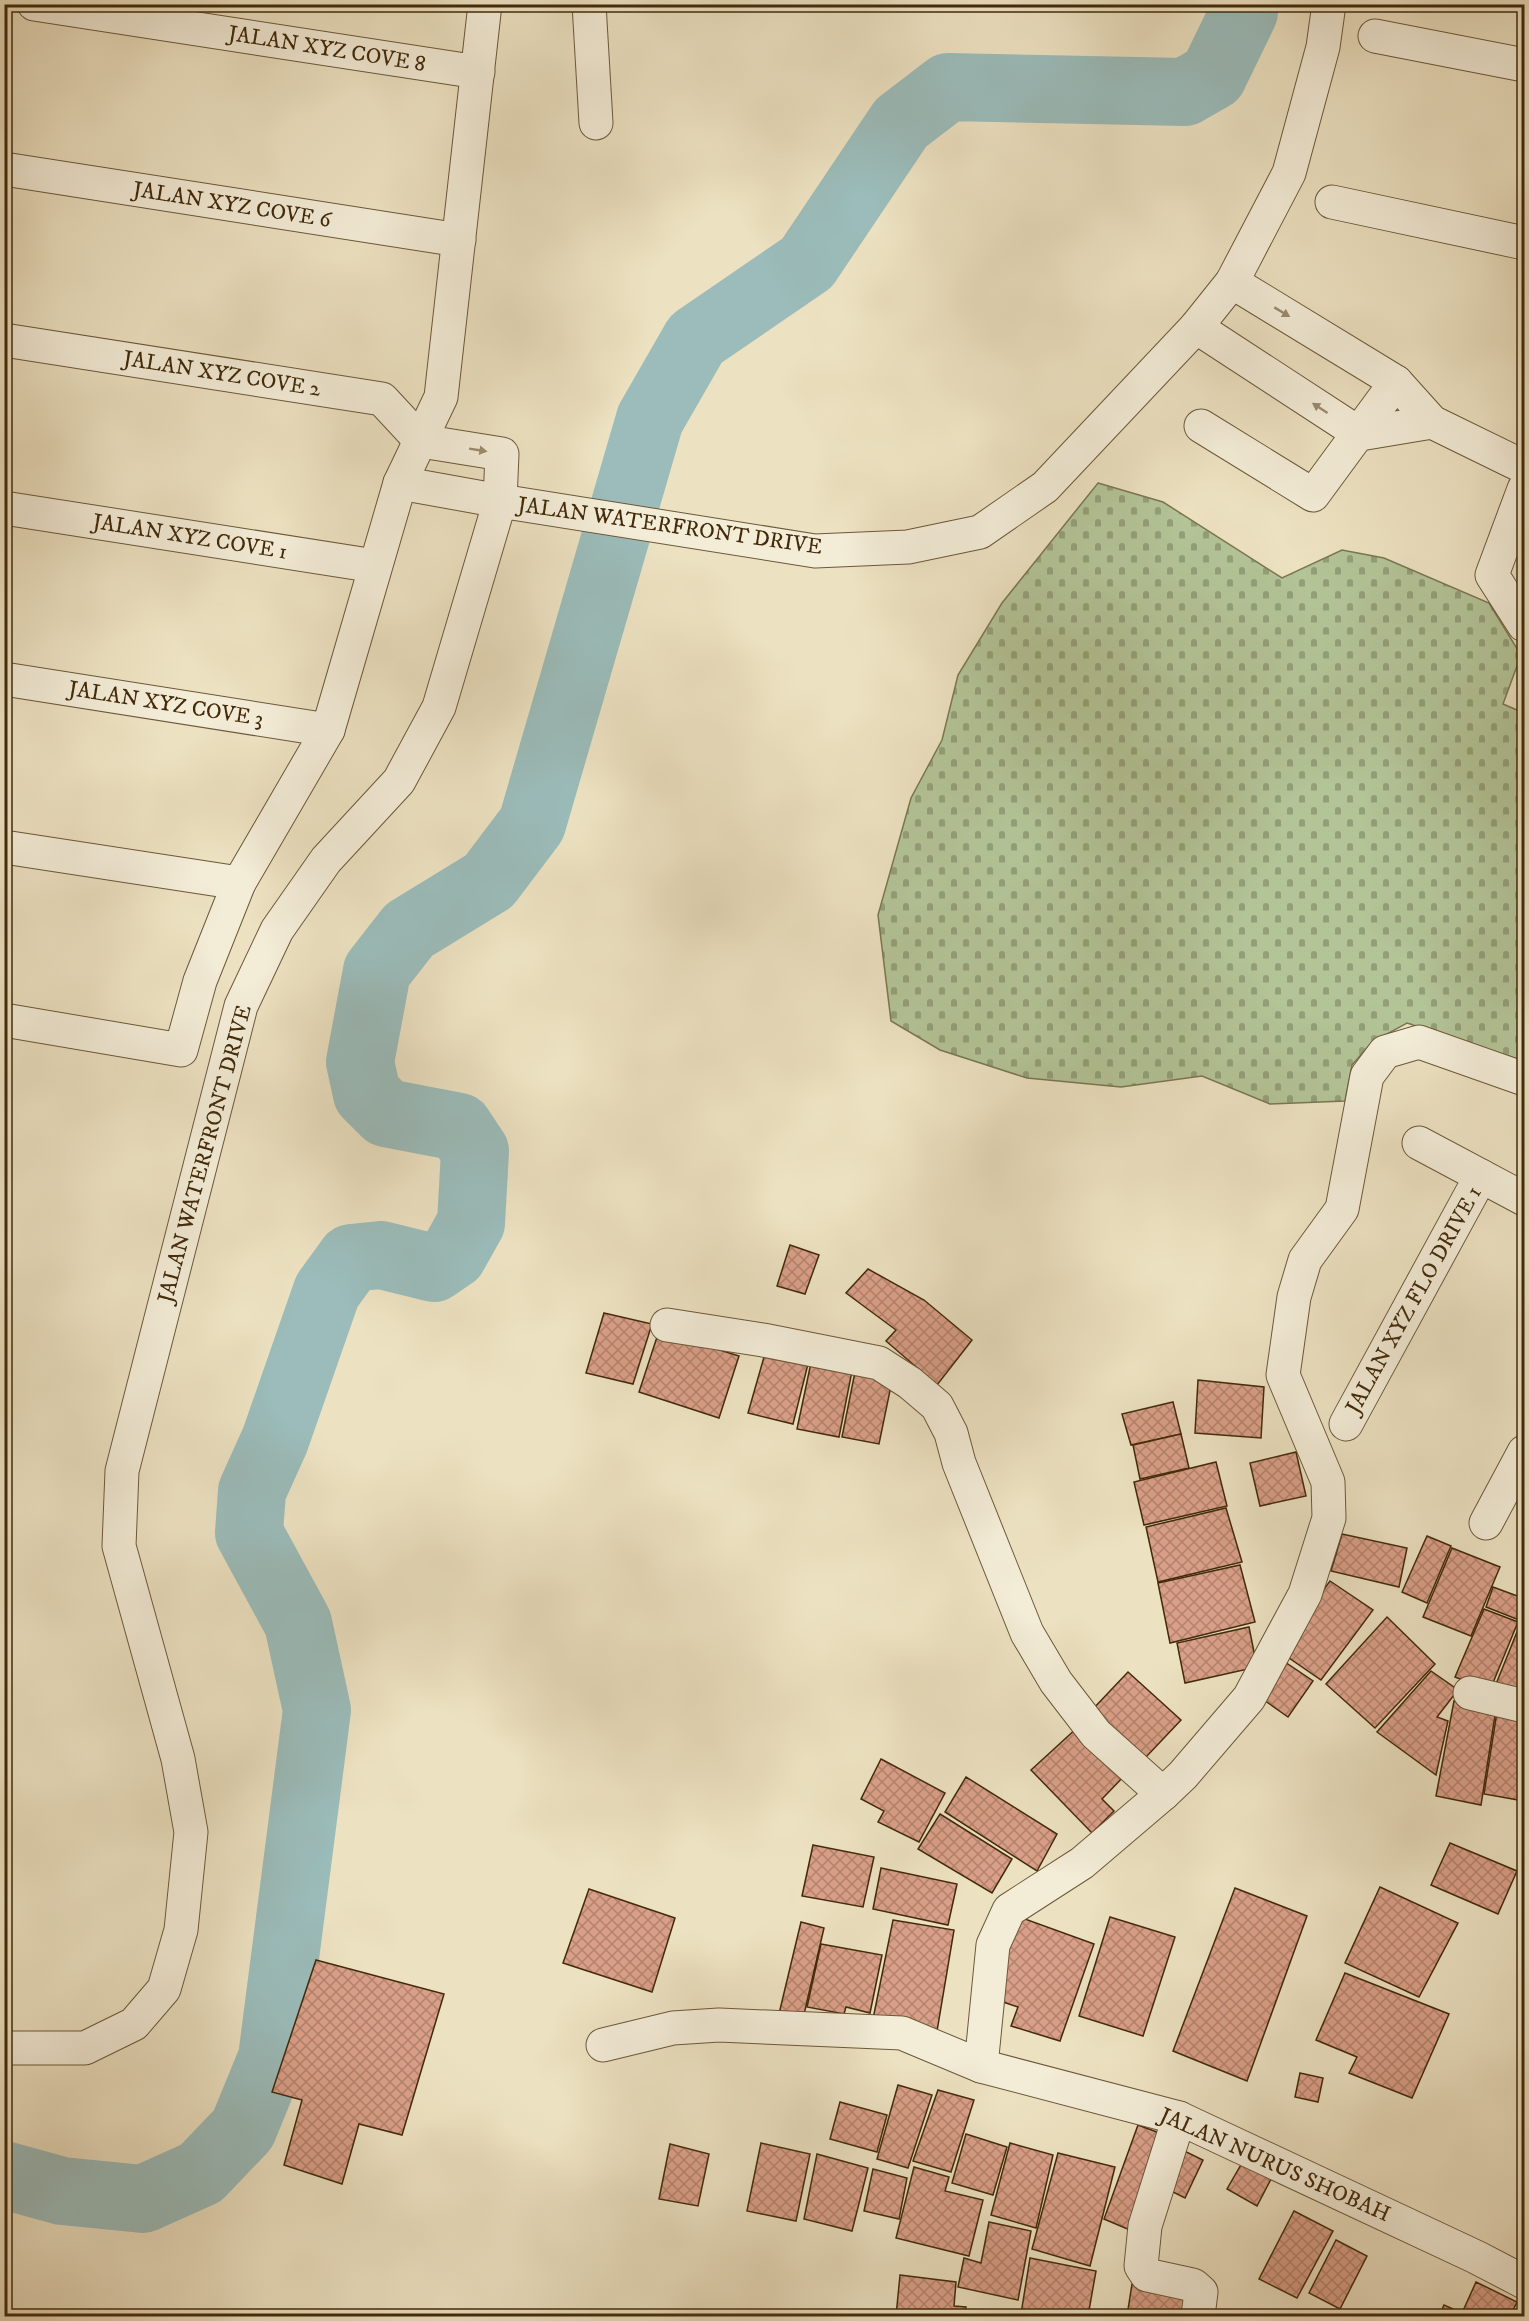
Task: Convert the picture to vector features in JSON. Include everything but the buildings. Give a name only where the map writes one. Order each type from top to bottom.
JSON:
[{"type":"street","name":"JALAN XYZ COVE 8","points":[[34,4],[478,72]]},
{"type":"street","points":[[4,1020],[182,1050],[200,981],[239,884],[328,730],[400,483],[441,397],[485,4]]},
{"type":"street","points":[[589,4],[596,123]]},
{"type":"street","name":"JALAN WATERFRONT DRIVE","points":[[4,2048],[86,2048],[134,2024],[164,1989],[181,1930],[191,1832],[178,1759],[119,1546],[123,1471],[241,1006],[277,930],[327,860],[399,781],[440,706],[500,501],[815,551],[908,547],[980,532],[1045,487],[1196,327],[1232,282],[1289,173],[1323,47],[1329,4]]},
{"type":"street","points":[[1375,36],[1524,65]]},
{"type":"street","name":"JALAN XYZ COVE 6","points":[[4,169],[459,240]]},
{"type":"street","points":[[1332,202],[1524,243]]},
{"type":"street","points":[[1232,282],[1396,382],[1432,422],[1524,467]]},
{"type":"street","points":[[1196,327],[1360,434],[1432,422]]},
{"type":"street","name":"JALAN XYZ COVE 2","points":[[4,340],[382,399],[421,441]]},
{"type":"street","points":[[1201,426],[1313,495],[1396,382]]},
{"type":"street","points":[[400,483],[500,501],[502,454],[421,441]]},
{"type":"street","points":[[1524,489],[1492,575],[1524,625]]},
{"type":"street","name":"JALAN XYZ COVE 1","points":[[4,508],[375,566]]},
{"type":"street","name":"JALAN XYZ COVE 3","points":[[4,679],[328,730]]},
{"type":"street","points":[[4,847],[239,884]]},
{"type":"street","points":[[981,2066],[993,1945],[1009,1910],[1082,1863],[1163,1794],[1249,1698],[1305,1594],[1329,1518],[1328,1482],[1283,1375],[1294,1297],[1305,1260],[1342,1209],[1367,1076],[1385,1052],[1419,1042],[1524,1079]]},
{"type":"street","points":[[1419,1143],[1524,1199]]},
{"type":"street","name":"JALAN XYZ FLO DRIVE 1","points":[[1346,1424],[1481,1176]]},
{"type":"street","points":[[667,1325],[763,1340],[879,1363],[910,1383],[937,1406],[951,1433],[958,1463],[1027,1633],[1056,1682],[1096,1734],[1163,1794]]},
{"type":"street","points":[[1486,1523],[1524,1452]]},
{"type":"street","points":[[1470,1693],[1524,1706]]},
{"type":"street","name":"JALAN NURUS SHOBAH","points":[[603,2045],[673,2028],[719,2025],[902,2033],[981,2066],[1179,2118],[1476,2257],[1524,2282]]},
{"type":"street","points":[[1179,2118],[1145,2226],[1141,2266],[1147,2275],[1193,2285],[1201,2292],[1198,2316]]},
{"type":"green space","points":[[1098,483],[1163,502],[1282,578],[1342,550],[1384,558],[1489,603],[1521,655],[1503,704],[1524,713],[1524,1061],[1407,1023],[1372,1042],[1352,1065],[1345,1101],[1270,1104],[1202,1076],[1121,1087],[1027,1078],[940,1050],[891,1021],[878,915],[911,798],[942,740],[958,675],[1002,603]]},
{"type":"waterway","points":[[4,2175],[62,2191],[143,2199],[201,2173],[243,2129],[272,2058],[317,1710],[298,1623],[249,1533],[252,1491],[275,1440],[327,1291],[351,1258],[381,1255],[434,1268],[453,1255],[471,1223],[475,1151],[459,1127],[386,1113],[367,1094],[360,1062],[377,971],[409,930],[489,881],[532,824],[650,419],[696,339],[807,263],[901,123],[948,87],[1185,92],[1213,76],[1244,12],[1242,4]]}]
